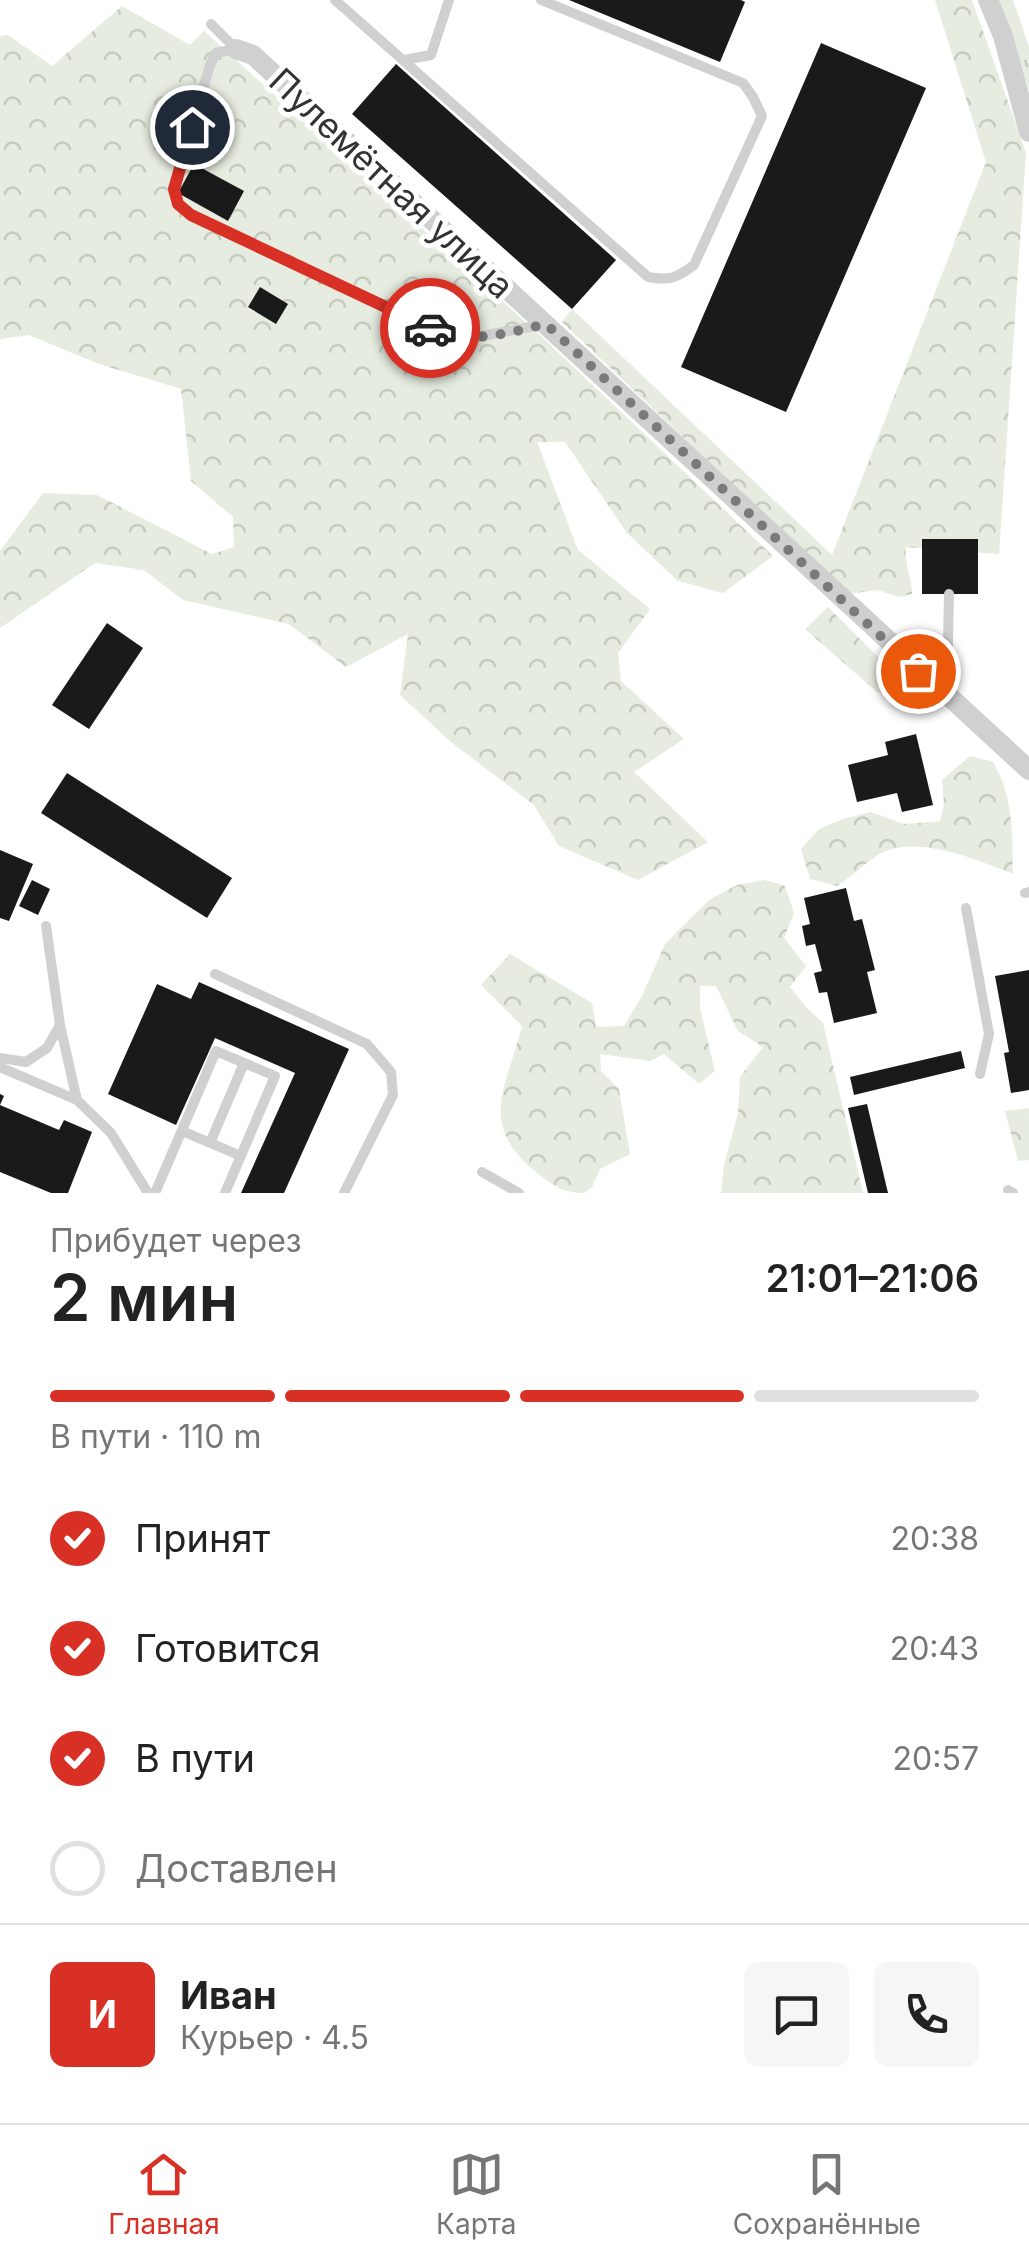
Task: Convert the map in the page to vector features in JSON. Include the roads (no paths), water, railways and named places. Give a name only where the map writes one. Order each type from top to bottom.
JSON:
[{"type":"street","points":[[988,0],[1003,36],[1029,132]]},
{"type":"street","name":"Пулемётная улица","points":[[236,49],[253,55],[1029,770]]},
{"type":"lane","points":[[335,0],[648,277],[666,281],[679,277],[694,265],[762,116],[754,97],[742,83],[541,0]]},
{"type":"lane","points":[[403,60],[431,55],[449,0]]},
{"type":"lane","points":[[211,24],[236,49]]},
{"type":"lane","points":[[236,49],[216,53],[210,65],[174,189],[178,204],[191,215],[443,334],[472,338],[546,324]]},
{"type":"lane","points":[[947,698],[949,594]]},
{"type":"lane","points":[[966,908],[989,1034],[980,1074]]},
{"type":"lane","points":[[46,926],[60,1025],[77,1100]]},
{"type":"lane","points":[[215,974],[367,1044],[391,1072],[393,1095],[344,1193]]},
{"type":"lane","points":[[0,1058],[26,1062],[48,1048],[60,1025]]},
{"type":"lane","points":[[152,1193],[216,1051],[275,1076],[225,1193]]},
{"type":"lane","points":[[210,1143],[244,1063]]},
{"type":"lane","points":[[0,1067],[77,1100],[112,1134],[152,1193]]},
{"type":"lane","points":[[182,1131],[241,1156]]},
{"type":"lane","points":[[482,1172],[520,1193]]}]
